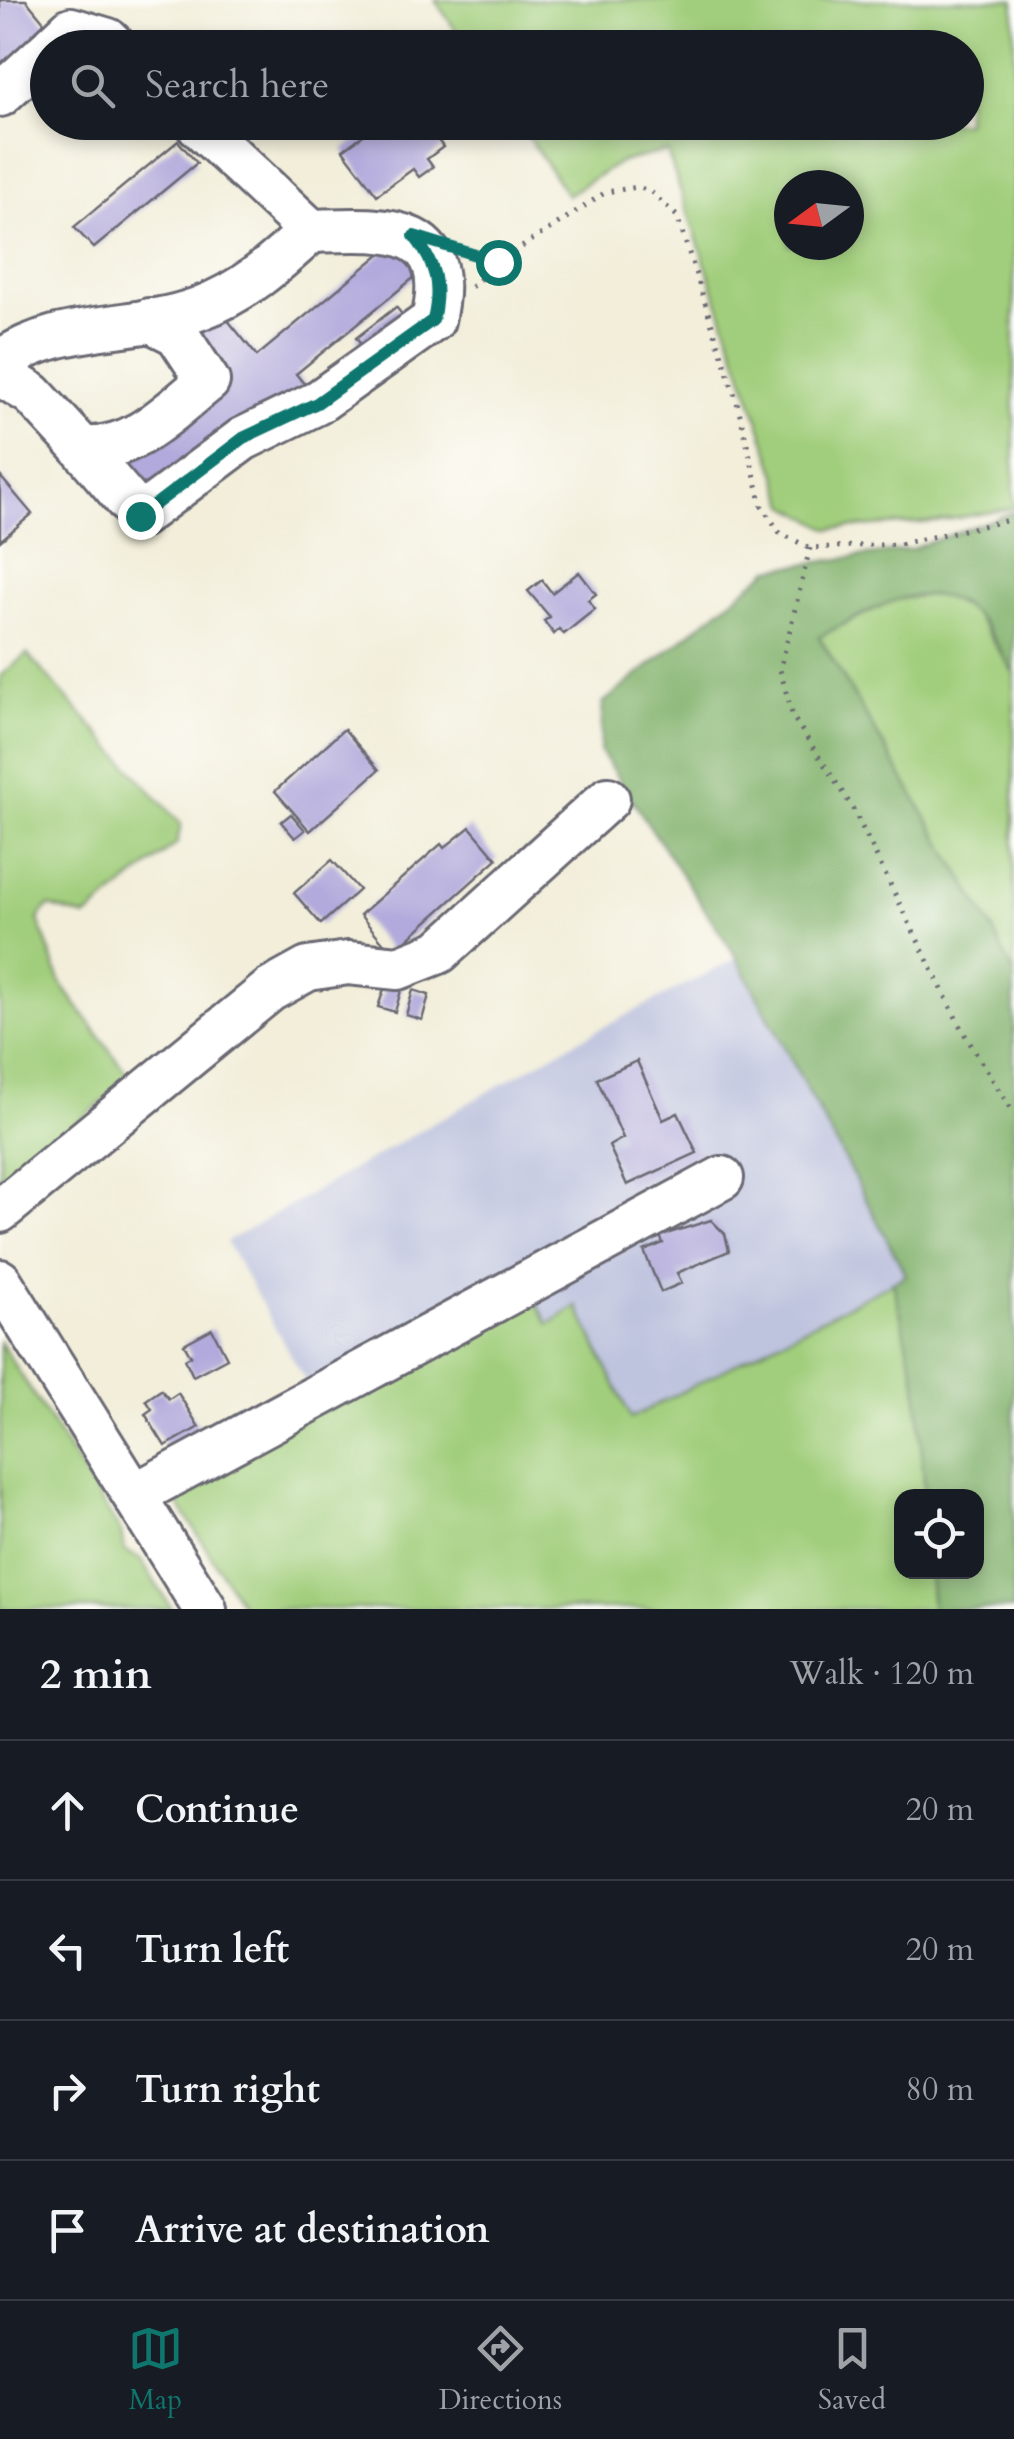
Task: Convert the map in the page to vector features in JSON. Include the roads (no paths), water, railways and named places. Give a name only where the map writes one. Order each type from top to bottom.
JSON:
[{"type":"street","points":[[0,95],[30,63]]},
{"type":"street","points":[[214,140],[310,231]]},
{"type":"street","points":[[0,362],[22,346],[54,337],[198,309],[261,277],[310,231],[384,229],[414,236],[434,261],[438,297],[433,320],[317,403],[243,438],[140,516],[32,394],[0,374]]},
{"type":"street","points":[[82,448],[104,450],[137,438],[208,381],[176,334],[149,320]]},
{"type":"street","points":[[0,1212],[270,990],[308,969],[348,963],[398,968],[439,952],[608,799]]},
{"type":"street","points":[[136,1494],[722,1178]]},
{"type":"street","points":[[0,1281],[206,1609]]}]
